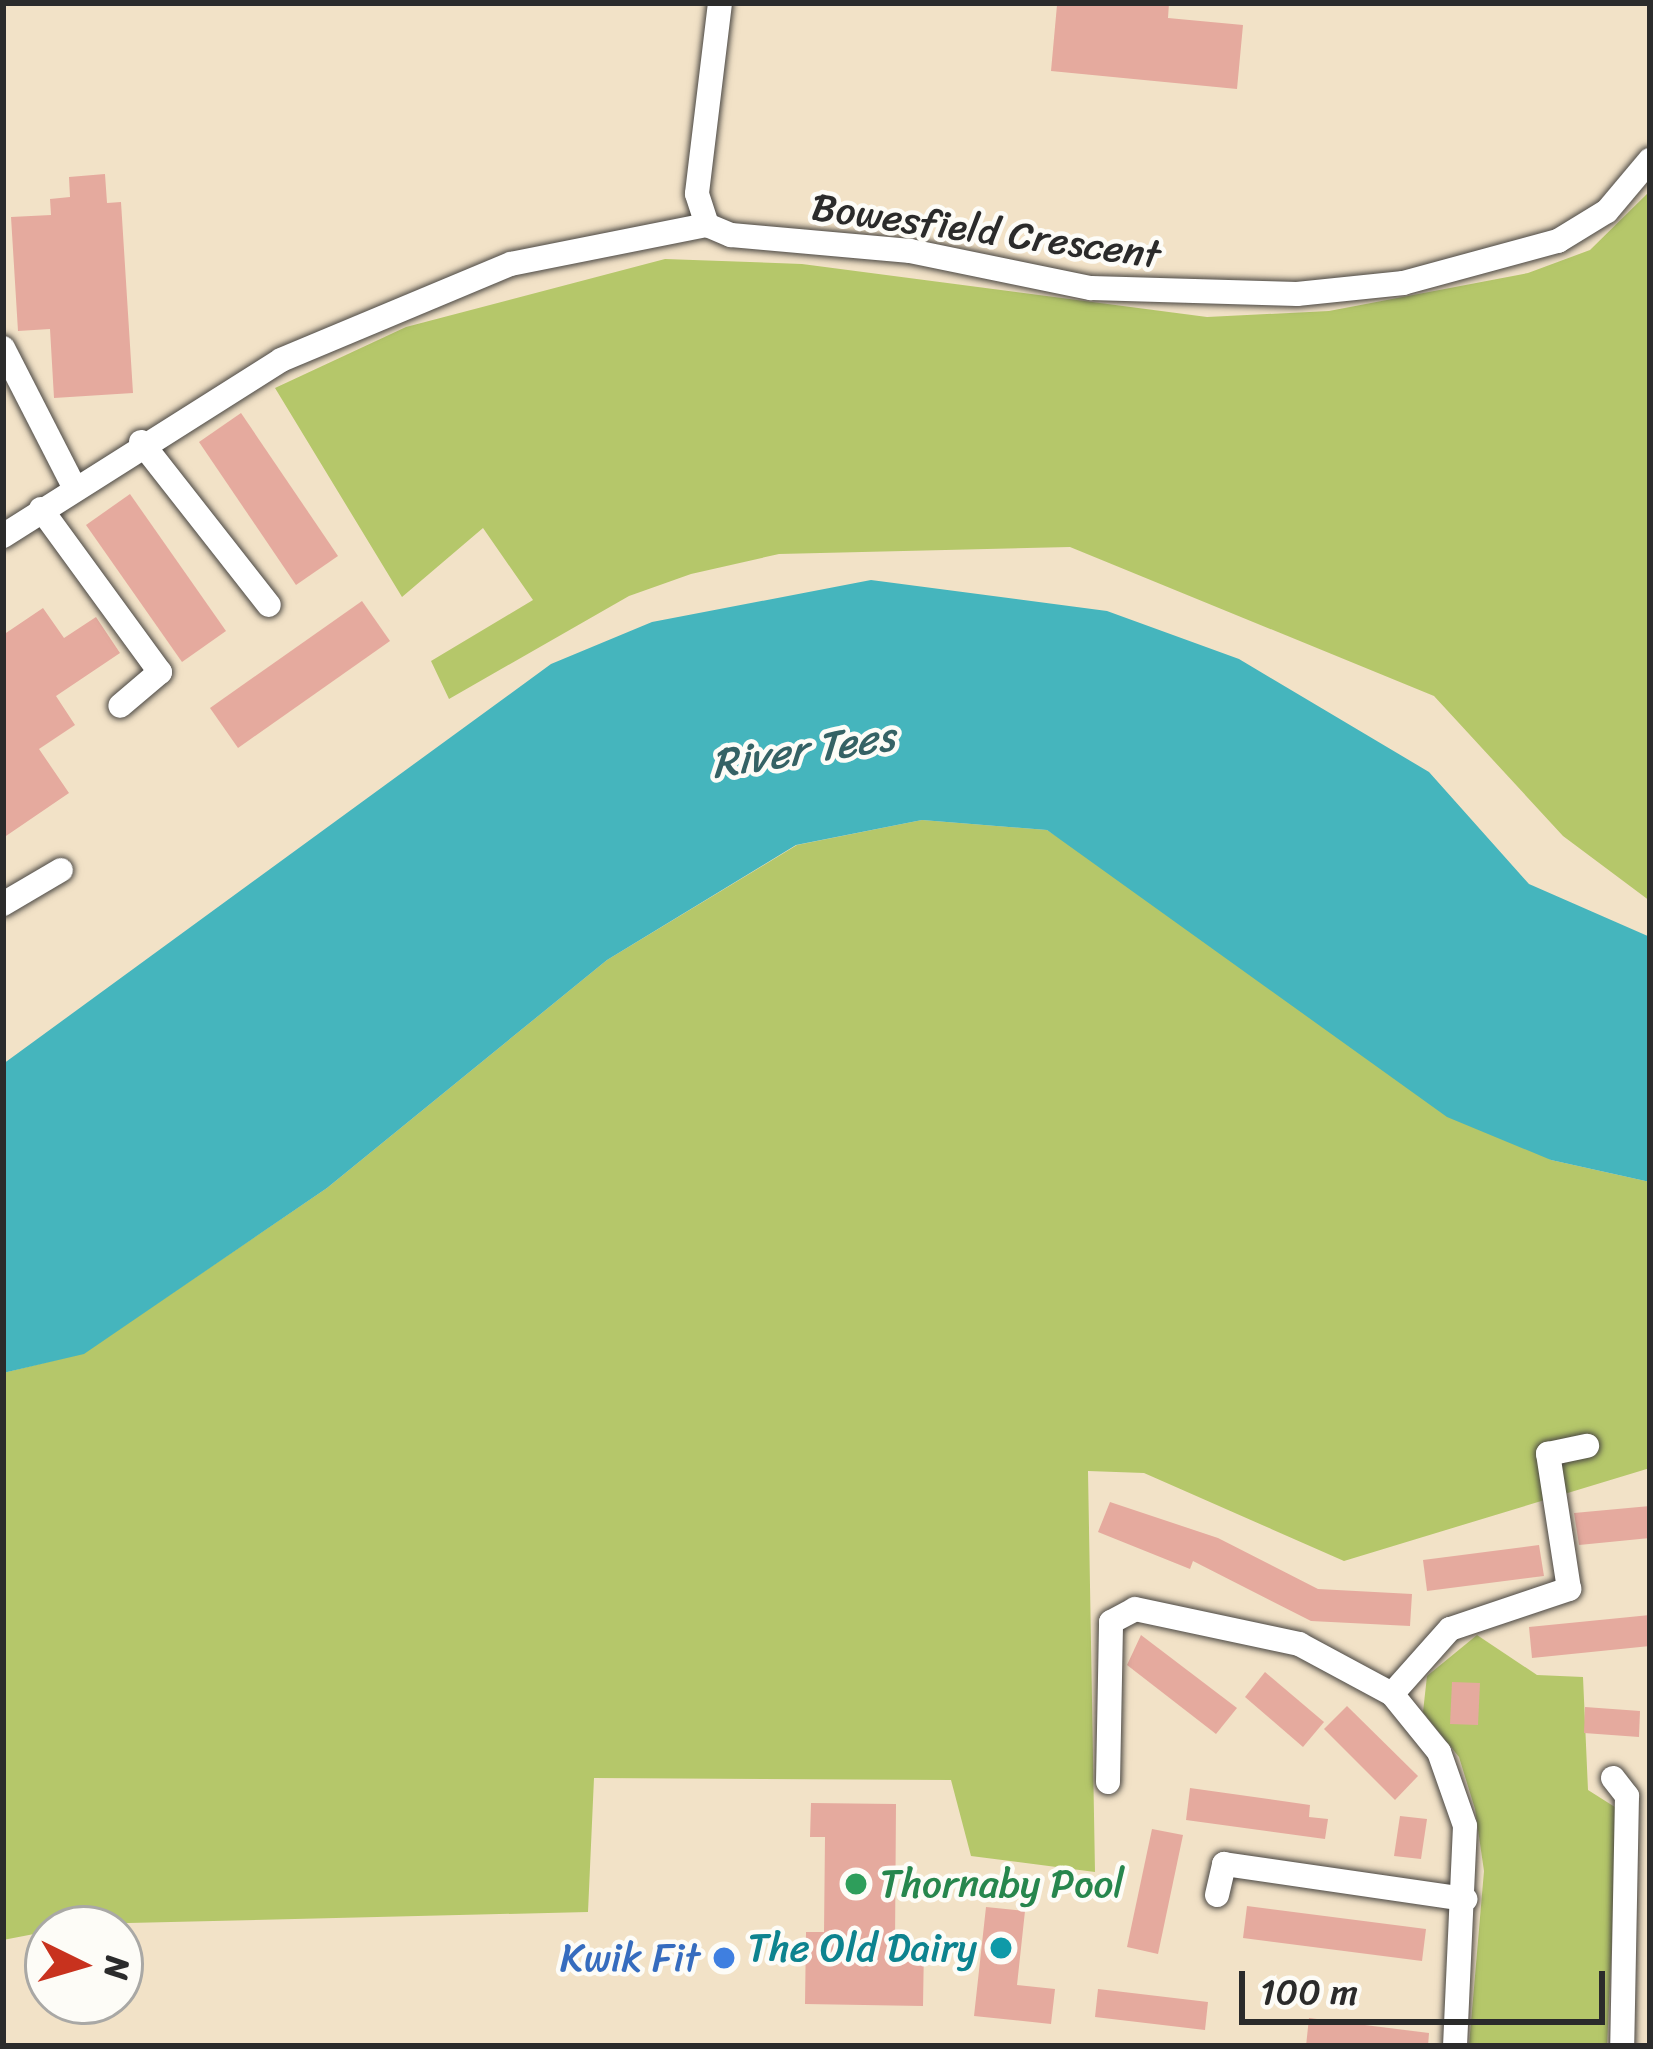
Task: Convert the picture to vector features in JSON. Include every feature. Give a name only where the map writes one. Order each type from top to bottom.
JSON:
[{"type":"street","points":[[707,225],[697,194],[720,3]]},
{"type":"street","name":"Bowesfield Crescent","points":[[3,536],[141,442],[280,361],[511,264],[707,225],[1091,288],[1297,294],[1403,283],[1558,241],[1607,211],[1650,160]]},
{"type":"street","points":[[3,348],[74,487]]},
{"type":"street","points":[[141,442],[269,605]]},
{"type":"street","points":[[41,509],[160,672],[120,706]]},
{"type":"street","points":[[3,904],[61,871]]},
{"type":"street","points":[[1392,1694],[1450,1629],[1569,1589],[1548,1454],[1587,1446]]},
{"type":"street","points":[[1108,1782],[1111,1622],[1135,1610],[1299,1644],[1392,1694],[1439,1752],[1466,1826],[1455,2046]]},
{"type":"street","points":[[1612,1778],[1627,1796],[1622,2046]]},
{"type":"street","points":[[1216,1895],[1224,1864],[1465,1899]]},
{"type":"green space","points":[[1650,191],[1650,901],[1563,836],[1434,696],[1070,547],[779,554],[691,574],[629,596],[449,699],[431,661],[533,600],[483,528],[402,597],[275,388],[406,327],[665,259],[802,264],[1207,317],[1329,311],[1528,273],[1590,250]]},
{"type":"green space","points":[[922,820],[1047,830],[1551,1160],[1650,1182],[1650,1468],[1344,1561],[1144,1473],[1088,1471],[1095,1872],[971,1856],[951,1780],[594,1778],[588,1912],[144,1923],[144,1905],[24,1905],[24,1936],[3,1940],[3,1373],[84,1353],[327,1188],[607,960],[797,845]]},
{"type":"green space","points":[[1477,1635],[1537,1675],[1583,1677],[1588,1790],[1618,1809],[1607,2046],[1469,2046],[1484,1871],[1475,1809],[1459,1757],[1423,1712],[1427,1676]]},
{"type":"water","name":"River Tees","points":[[871,580],[1107,611],[1239,659],[1429,772],[1529,884],[1650,937],[1650,1182],[1551,1160],[1447,1117],[1047,830],[922,820],[796,845],[607,960],[327,1188],[84,1354],[3,1373],[3,1064],[551,664],[652,622]]},
{"type":"building","points":[[1169,3],[1168,18],[1243,25],[1237,89],[1051,71],[1057,5]]},
{"type":"building","points":[[105,174],[107,203],[121,202],[133,393],[54,398],[50,329],[18,331],[11,217],[51,215],[50,199],[70,197],[69,177]]},
{"type":"building","points":[[241,413],[338,556],[296,585],[199,442]]},
{"type":"building","points":[[130,494],[226,631],[182,662],[86,525]]},
{"type":"building","points":[[362,601],[390,641],[238,748],[210,708]]},
{"type":"building","points":[[43,608],[64,638],[96,617],[120,653],[56,696],[75,725],[39,749],[69,793],[3,838],[3,635]]},
{"type":"building","points":[[1110,1502],[1218,1538],[1318,1589],[1412,1594],[1410,1626],[1311,1621],[1193,1561],[1190,1569],[1098,1532]]},
{"type":"building","points":[[1650,1506],[1650,1538],[1579,1545],[1574,1513]]},
{"type":"building","points":[[1539,1545],[1544,1576],[1427,1591],[1423,1560]]},
{"type":"building","points":[[1650,1615],[1650,1646],[1532,1658],[1529,1627]]},
{"type":"building","points":[[1141,1635],[1237,1708],[1216,1734],[1127,1665]]},
{"type":"building","points":[[1265,1672],[1324,1722],[1303,1747],[1245,1697]]},
{"type":"building","points":[[1452,1682],[1480,1683],[1478,1725],[1450,1724]]},
{"type":"building","points":[[1347,1706],[1418,1776],[1395,1800],[1324,1729]]},
{"type":"building","points":[[1585,1707],[1640,1711],[1639,1737],[1584,1733]]},
{"type":"building","points":[[1190,1788],[1310,1805],[1309,1817],[1328,1819],[1325,1839],[1186,1820]]},
{"type":"building","name":"Thornaby Pool","points":[[811,1803],[896,1804],[895,1944],[924,1945],[923,2006],[805,2004],[806,1932],[824,1932],[825,1837],[810,1837]]},
{"type":"building","points":[[1400,1816],[1427,1819],[1421,1859],[1394,1856]]},
{"type":"building","points":[[1152,1829],[1183,1835],[1158,1954],[1127,1947]]},
{"type":"building","points":[[1247,1906],[1426,1929],[1422,1961],[1243,1938]]},
{"type":"building","name":"The Old Dairy","points":[[986,1907],[1025,1911],[1017,1985],[1055,1989],[1051,2024],[974,2016]]},
{"type":"building","points":[[1098,1989],[1208,2002],[1205,2030],[1095,2017]]},
{"type":"building","points":[[1309,2018],[1429,2033],[1428,2046],[1306,2046]]},
{"type":"place","name":"Thornaby Pool","points":[[856,1884]]},
{"type":"place","name":"The Old Dairy","points":[[1001,1948]]},
{"type":"place","name":"Kwik Fit","points":[[724,1958]]}]
